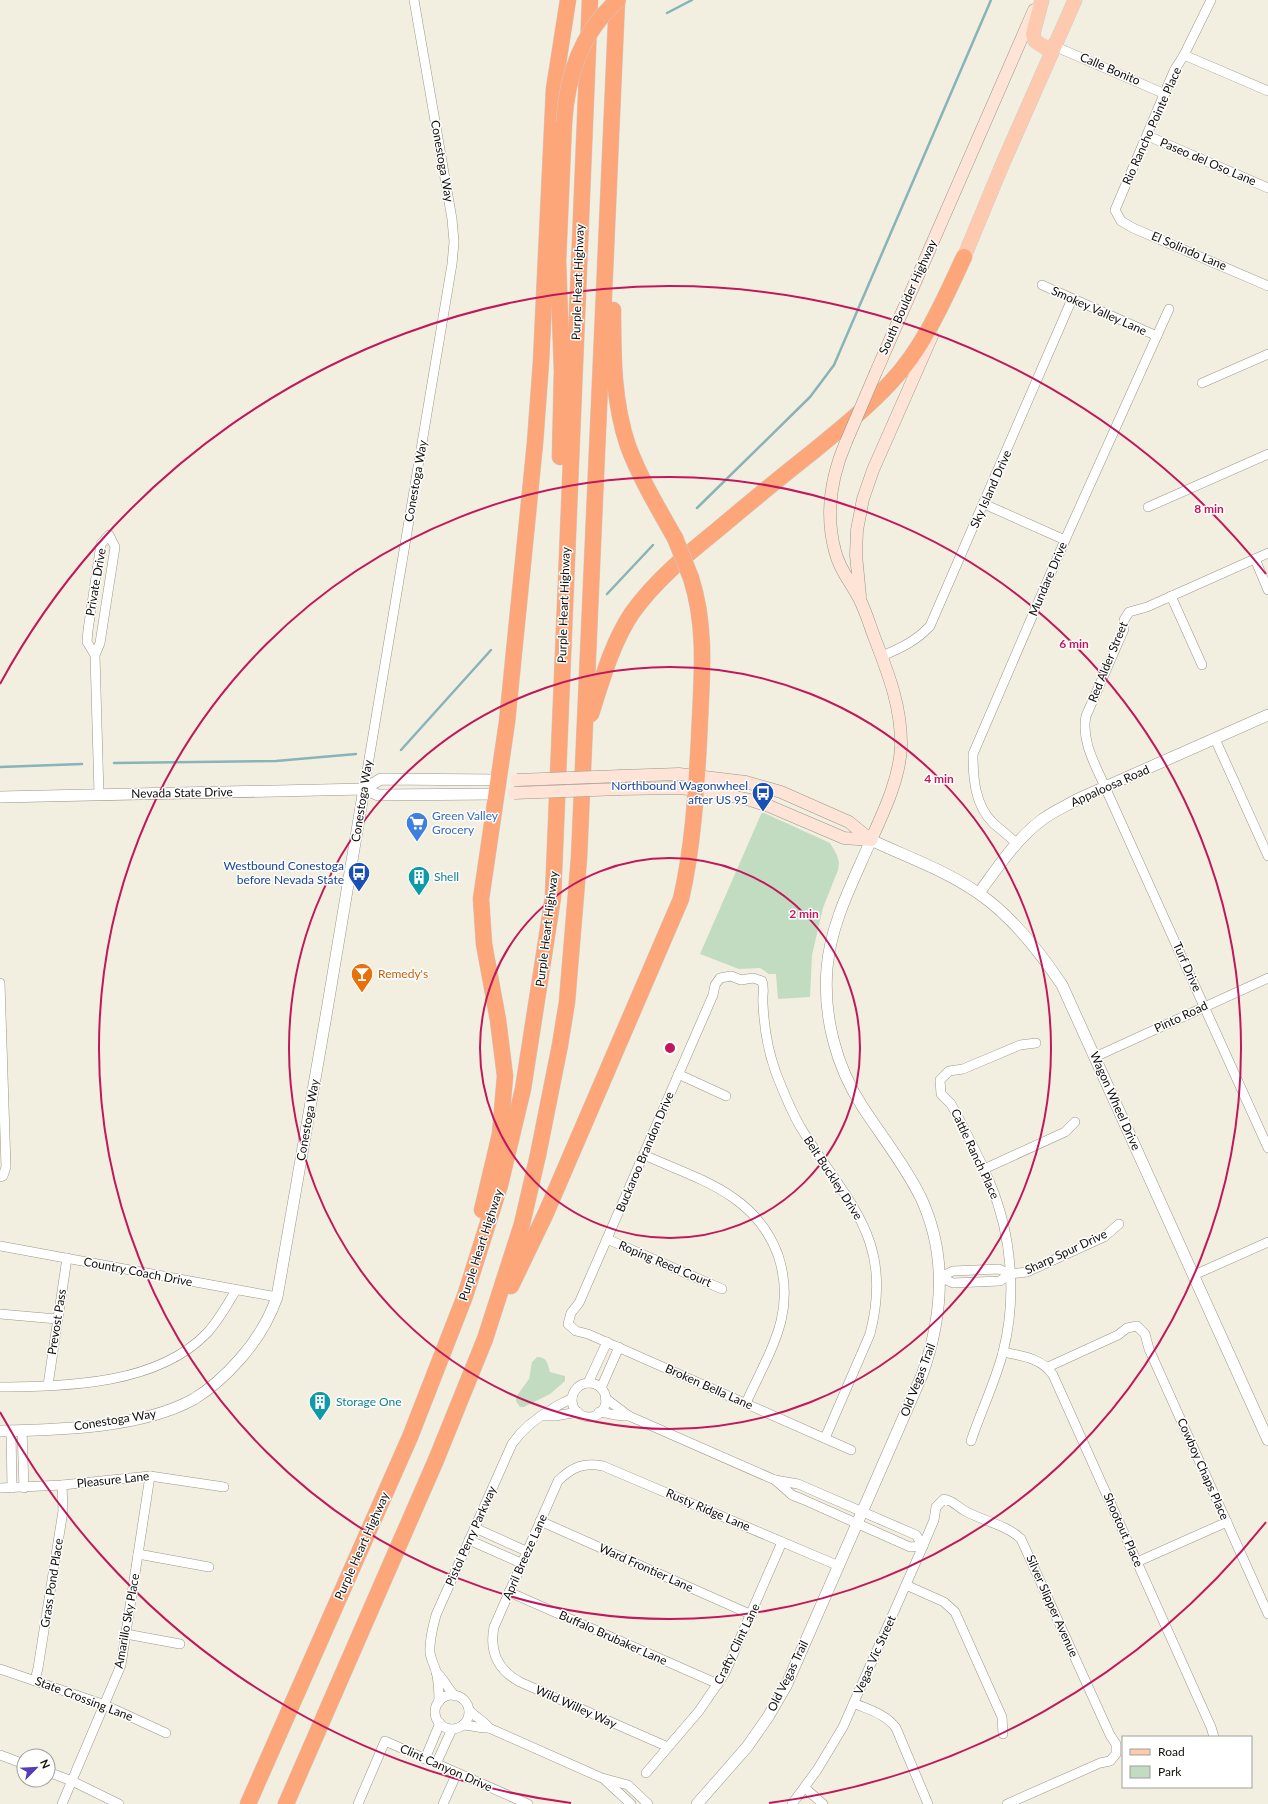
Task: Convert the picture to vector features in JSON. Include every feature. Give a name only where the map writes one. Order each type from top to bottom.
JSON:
[{"type":"highway","points":[[410,1436],[447,1325],[482,1212],[500,1134],[505,1076],[498,1020],[484,944],[481,899],[507,722],[536,428],[541,362],[554,89],[568,0]]},
{"type":"highway","name":"Purple Heart Highway","points":[[248,1804],[410,1436],[465,1296],[500,1185],[523,1089],[540,991],[553,897],[590,0]]},
{"type":"highway","points":[[562,672],[560,432],[562,371],[558,268],[564,123],[567,89],[575,62],[597,24],[618,5]]},
{"type":"highway","points":[[485,1339],[546,1213],[681,899],[686,876],[697,782],[703,652],[699,609],[691,578],[675,538],[646,487],[636,465],[624,432],[616,392],[613,348],[618,5]]},
{"type":"highway","name":"Purple Heart Highway","points":[[286,1804],[436,1460],[485,1339],[522,1224],[538,1156],[560,1045],[567,1002],[574,924],[585,737],[600,377],[618,5]]},
{"type":"highway","points":[[585,737],[612,652],[632,614],[652,588],[680,561],[871,402],[893,380],[924,335],[964,257]]},
{"type":"main road","name":"South Boulder Highway","points":[[871,840],[892,790],[898,768],[901,749],[899,709],[894,688],[860,600],[846,577],[835,553],[831,534],[830,499],[833,481],[837,463],[1039,0]]},
{"type":"main road","points":[[1042,0],[1033,34],[1035,41],[1046,48],[1054,46]]},
{"type":"main road","name":"South Boulder Highway","points":[[860,600],[856,555],[857,530],[863,498],[873,470],[964,257],[1002,163],[1075,0]]},
{"type":"main road","name":"Wagon Wheel Drive","points":[[498,787],[516,780],[679,774],[697,782],[800,819],[844,838],[871,840]]},
{"type":"main road","name":"Wagon Wheel Drive","points":[[498,787],[514,793],[679,788],[697,782],[746,782],[781,792],[849,822],[871,840]]},
{"type":"street","name":"Conestoga Way","points":[[5,1431],[77,1427],[138,1419],[170,1410],[194,1399],[222,1379],[250,1347],[272,1312],[277,1297],[326,1018],[452,264],[454,242],[452,219],[414,0]]},
{"type":"street","name":"Rio Rancho Pointe Place","points":[[1115,210],[1148,136],[1174,71],[1184,55],[1211,0]]},
{"type":"street","name":"Calle Bonito","points":[[1054,46],[1165,94]]},
{"type":"street","points":[[1184,55],[1268,91]]},
{"type":"street","name":"Paseo del Oso Lane","points":[[1148,136],[1268,188]]},
{"type":"street","name":"El Solindo Lane","points":[[1115,210],[1121,221],[1133,228],[1268,286]]},
{"type":"street","name":"Smokey Valley Lane","points":[[1042,286],[1157,336]]},
{"type":"street","name":"Sky Island Drive","points":[[882,656],[911,643],[921,636],[930,626],[1072,299]]},
{"type":"street","name":"Mundare Drive","points":[[1017,844],[993,823],[981,807],[973,777],[973,754],[1065,540],[1169,308]]},
{"type":"street","points":[[1202,383],[1268,354]]},
{"type":"street","points":[[1148,507],[1268,454]]},
{"type":"street","points":[[984,504],[1065,540]]},
{"type":"street","name":"Private Drive","points":[[94,655],[100,643],[115,547],[109,535],[101,544],[87,642],[94,655],[99,795]]},
{"type":"street","name":"Red Alder Street","points":[[1105,787],[1086,742],[1084,727],[1086,716],[1124,629],[1124,620],[1129,612],[1147,607],[1268,553]]},
{"type":"street","points":[[1255,559],[1268,590]]},
{"type":"street","points":[[1171,596],[1202,665]]},
{"type":"street","name":"Appaloosa Road","points":[[979,893],[1017,844],[1044,819],[1078,799],[1268,715]]},
{"type":"street","points":[[1215,739],[1268,856]]},
{"type":"street","name":"Nevada State Drive","points":[[364,789],[381,779],[498,787]]},
{"type":"street","name":"Nevada State Drive","points":[[0,797],[364,789],[378,795],[498,787]]},
{"type":"street","name":"Turf Drive","points":[[1105,787],[1268,1148]]},
{"type":"street","name":"Wagon Wheel Drive","points":[[871,840],[942,872],[979,893],[1019,930],[1055,974],[1067,996],[1095,1057],[1268,1440]]},
{"type":"street","name":"Old Vegas Trail","points":[[697,1804],[747,1747],[768,1717],[786,1686],[928,1359],[936,1329],[939,1306],[940,1276],[934,1237],[921,1198],[851,1086],[834,1042],[829,1021],[827,968],[832,933],[871,840]]},
{"type":"street","name":"Belt Buckley Drive","points":[[720,978],[731,976],[741,980],[753,978],[762,981],[764,986],[763,1003],[765,1027],[770,1051],[783,1090],[800,1126],[862,1221],[874,1257],[877,1291],[874,1318],[870,1334],[825,1438]]},
{"type":"street","name":"Buckaroo Brandon Drive","points":[[568,1324],[571,1313],[578,1303],[644,1155],[713,995],[715,985],[720,978]]},
{"type":"street","name":"Pinto Road","points":[[1095,1057],[1268,978]]},
{"type":"street","points":[[0,983],[6,1167],[3,1176],[0,1177]]},
{"type":"street","name":"Cattle Ranch Place","points":[[971,1441],[994,1383],[1003,1352],[1010,1304],[1010,1274],[1004,1227],[996,1197],[984,1168],[951,1104],[941,1094],[940,1080],[949,1071],[963,1069],[1020,1045],[1036,1043]]},
{"type":"street","points":[[678,1074],[726,1096]]},
{"type":"street","points":[[984,1168],[1065,1132],[1075,1122]]},
{"type":"street","points":[[644,1155],[716,1187],[736,1199],[760,1221],[775,1246],[783,1273],[783,1309],[777,1333],[746,1403]]},
{"type":"street","name":"Sharp Spur Drive","points":[[940,1276],[953,1283],[1000,1280],[1010,1274],[1027,1272],[1104,1237],[1119,1224]]},
{"type":"street","name":"Roping Reed Court","points":[[607,1239],[722,1289]]},
{"type":"street","points":[[1194,1275],[1268,1242]]},
{"type":"street","name":"Country Coach Drive","points":[[0,1246],[277,1297]]},
{"type":"street","name":"Prevost Pass","points":[[48,1386],[67,1258]]},
{"type":"street","points":[[0,1387],[48,1386],[116,1377],[142,1372],[165,1364],[187,1350],[207,1333],[218,1319],[236,1290]]},
{"type":"street","points":[[0,1314],[57,1319]]},
{"type":"street","name":"Broken Bella Lane","points":[[568,1324],[576,1331],[619,1347],[851,1450]]},
{"type":"street","name":"Cowboy Chaps Place","points":[[1048,1367],[1118,1335],[1127,1328],[1137,1326],[1145,1334],[1149,1349],[1268,1614]]},
{"type":"street","points":[[588,1383],[607,1342]]},
{"type":"street","points":[[601,1388],[619,1347]]},
{"type":"street","points":[[1003,1352],[1030,1358],[1048,1367]]},
{"type":"street","name":"Shootout Place","points":[[1048,1367],[1056,1381],[1212,1727],[1214,1736]]},
{"type":"street","points":[[599,1412],[604,1405],[605,1398],[601,1388],[594,1384],[588,1383],[578,1387],[572,1398],[573,1405],[578,1412],[590,1416],[599,1412],[608,1413],[618,1417],[629,1416]]},
{"type":"street","name":"Pistol Perry Parkway","points":[[544,1416],[553,1408],[564,1404],[572,1398]]},
{"type":"street","points":[[605,1398],[629,1416],[775,1480],[798,1484],[916,1535],[923,1546],[910,1547],[857,1522],[792,1495],[775,1480]]},
{"type":"street","name":"Pistol Perry Parkway","points":[[439,1702],[436,1672],[430,1651],[432,1631],[436,1615],[512,1444],[526,1427],[535,1419],[544,1416],[555,1416],[578,1412]]},
{"type":"street","points":[[22,1430],[24,1488]]},
{"type":"street","points":[[5,1431],[12,1488]]},
{"type":"street","name":"Rusty Ridge Lane","points":[[575,1467],[592,1464],[604,1466],[839,1566]]},
{"type":"street","name":"April Breeze Lane","points":[[494,1655],[492,1636],[494,1627],[526,1551],[558,1481],[575,1467]]},
{"type":"street","name":"Pleasure Lane","points":[[0,1488],[62,1486],[150,1476],[224,1487]]},
{"type":"street","name":"Amarillo Sky Place","points":[[62,1804],[121,1665],[150,1476]]},
{"type":"street","name":"Grass Pond Place","points":[[35,1680],[63,1511],[62,1486]]},
{"type":"street","name":"Vegas Vic Street","points":[[792,1804],[805,1788],[834,1743],[854,1704],[934,1520],[936,1507],[944,1499]]},
{"type":"street","name":"Silver Slipper Avenue","points":[[944,1499],[954,1502],[964,1510],[1010,1531],[1021,1539],[1110,1735],[1116,1744],[1116,1754],[1110,1760],[1007,1804]]},
{"type":"street","name":"Ward Frontier Lane","points":[[540,1521],[752,1615]]},
{"type":"street","points":[[1137,1562],[1227,1522]]},
{"type":"street","points":[[474,1528],[526,1551]]},
{"type":"street","points":[[469,1540],[521,1563]]},
{"type":"street","name":"Crafty Clint Lane","points":[[646,1773],[699,1711],[718,1684],[733,1657],[752,1615],[782,1542]]},
{"type":"street","points":[[138,1554],[209,1567]]},
{"type":"street","points":[[906,1585],[944,1602],[955,1612],[1002,1717],[1003,1734]]},
{"type":"street","name":"Buffalo Brubaker Lane","points":[[509,1592],[718,1684]]},
{"type":"street","points":[[126,1634],[180,1644]]},
{"type":"street","name":"Wild Willey Way","points":[[494,1655],[503,1670],[510,1677],[668,1747]]},
{"type":"street","name":"State Crossing Lane","points":[[0,1669],[105,1705],[166,1733]]},
{"type":"street","name":"Pistol Perry Parkway","points":[[436,1672],[443,1678],[449,1689],[456,1696]]},
{"type":"street","points":[[425,1759],[440,1723],[436,1712],[439,1702],[447,1696],[456,1696],[463,1699],[475,1717],[483,1721],[489,1728],[602,1778],[628,1785],[648,1804]]},
{"type":"street","points":[[854,1704],[880,1714],[891,1722],[928,1804]]},
{"type":"street","points":[[463,1725],[468,1718],[469,1710]]},
{"type":"street","points":[[440,1723],[452,1729]]},
{"type":"street","points":[[436,1764],[452,1729],[463,1725],[470,1725],[479,1729],[489,1728]]},
{"type":"street","name":"Clint Canyon Drive","points":[[358,1804],[386,1741],[528,1804]]},
{"type":"street","points":[[0,1755],[16,1761]]},
{"type":"street","points":[[443,1804],[457,1773]]},
{"type":"street","points":[[56,1775],[72,1781],[119,1804]]},
{"type":"street","points":[[602,1778],[631,1804]]},
{"type":"street","points":[[805,1788],[824,1804]]},
{"type":"green space","points":[[762,812],[830,843],[837,855],[839,863],[838,870],[823,908],[812,955],[810,997],[778,999],[776,974],[769,974],[760,968],[739,969],[700,954]]},
{"type":"green space","points":[[537,1357],[545,1359],[550,1372],[565,1376],[565,1381],[550,1394],[524,1407],[520,1407],[516,1401],[516,1397],[529,1379],[532,1362]]},
{"type":"waterway","points":[[667,13],[692,0]]},
{"type":"waterway","points":[[697,508],[810,397],[834,365],[991,0]]},
{"type":"waterway","points":[[607,594],[653,545]]},
{"type":"waterway","points":[[401,750],[491,650]]},
{"type":"waterway","points":[[114,763],[276,761],[356,754]]},
{"type":"waterway","points":[[0,767],[82,764]]},
{"type":"place","name":"Northbound Wagonwheel after US 95","points":[[763,812]]},
{"type":"place","name":"Green Valley Grocery","points":[[417,842]]},
{"type":"place","name":"Westbound Conestoga before Nevada State","points":[[359,892]]},
{"type":"place","name":"Shell","points":[[419,896]]},
{"type":"place","name":"Remedy's","points":[[362,994]]},
{"type":"place","name":"Storage One","points":[[320,1422]]}]
